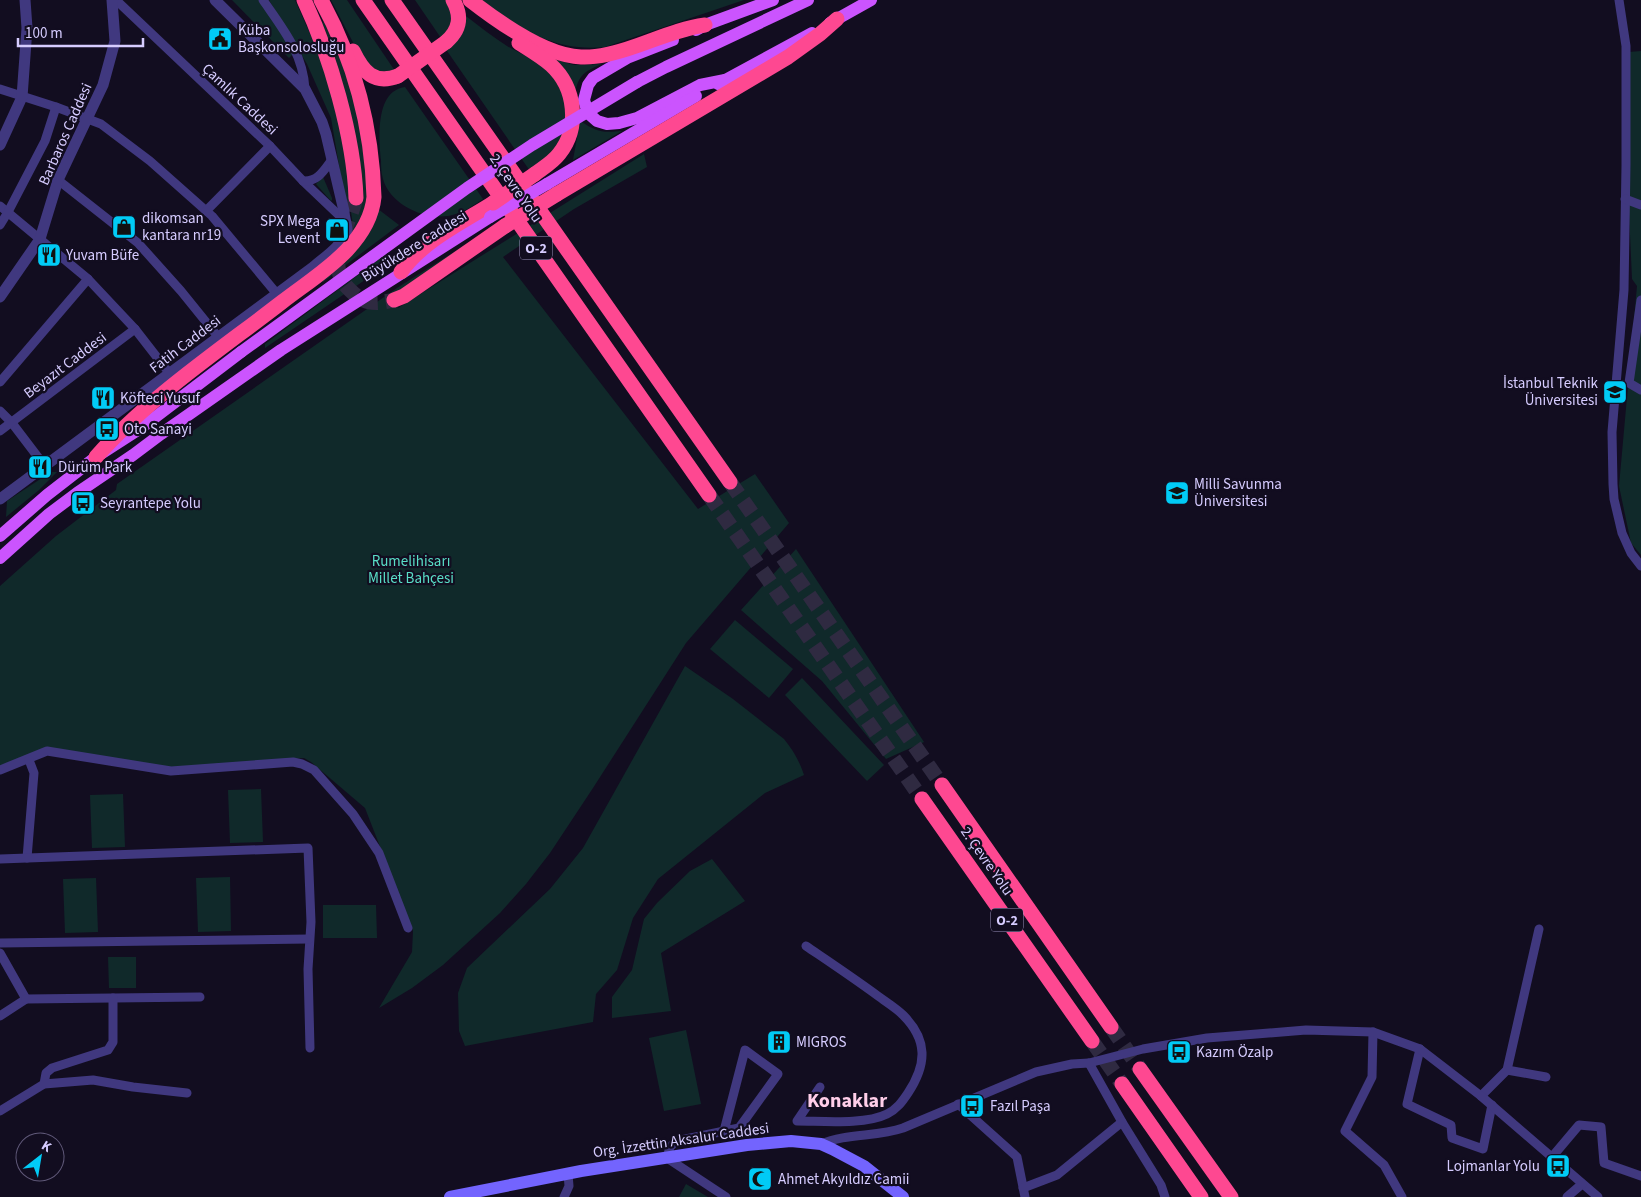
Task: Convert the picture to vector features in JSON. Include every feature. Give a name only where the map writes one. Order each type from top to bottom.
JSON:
[{"type":"highway","points":[[304,0],[321,40],[342,110],[356,198]]},
{"type":"highway","points":[[323,0],[336,17],[355,57],[366,72],[377,78],[387,79],[398,76],[452,37],[459,22],[457,8],[453,0]]},
{"type":"highway","points":[[96,458],[118,433],[149,406],[331,265],[354,241],[367,223],[374,197],[363,111],[345,49],[323,0]]},
{"type":"highway","name":"2. Çevre Yolu","points":[[363,0],[710,495]]},
{"type":"highway","name":"2. Çevre Yolu","points":[[392,0],[730,482]]},
{"type":"highway","points":[[401,272],[412,257],[429,244],[492,210],[555,159],[568,139],[572,126],[572,100],[560,75],[552,66],[487,21],[466,0]]},
{"type":"highway","points":[[470,0],[502,24],[522,36],[554,51],[575,57],[598,56],[636,46],[685,29],[706,25]]},
{"type":"highway","points":[[394,300],[404,296],[505,226],[552,189],[788,57],[837,19]]},
{"type":"highway","name":"2. Çevre Yolu","points":[[942,785],[1111,1028]]},
{"type":"highway","name":"2. Çevre Yolu","points":[[922,799],[1092,1041]]},
{"type":"highway","points":[[1140,1070],[1231,1197]]},
{"type":"highway","points":[[1122,1084],[1202,1197]]},
{"type":"main road","points":[[725,80],[700,85],[637,118],[619,123],[607,124],[597,121],[588,113],[585,107],[584,100],[588,85],[592,78],[603,71],[627,58],[706,25],[773,0]]},
{"type":"main road","name":"Büyükdere Caddesi","points":[[0,536],[47,495],[96,458],[141,428],[241,352],[467,188],[532,145],[637,82],[808,0]]},
{"type":"main road","name":"Büyükdere Caddesi","points":[[492,210],[552,189],[725,80],[871,0]]},
{"type":"main road","name":"Büyükdere Caddesi","points":[[0,558],[76,493],[134,455],[281,350],[401,272]]},
{"type":"main road","points":[[0,567],[16,543]]},
{"type":"main road","name":"Org. İzzettin Aksalur Caddesi","points":[[450,1197],[568,1174],[747,1145],[810,1142],[821,1144],[864,1166],[904,1197]]},
{"type":"street","points":[[0,145],[22,97],[27,28],[24,0]]},
{"type":"street","name":"Barbaros Caddesi","points":[[0,297],[40,238],[58,180],[103,85],[115,42],[112,0]]},
{"type":"street","name":"Çamlık Caddesi","points":[[116,0],[270,146],[344,220]]},
{"type":"street","points":[[215,0],[305,89],[322,122],[344,211],[344,220]]},
{"type":"street","points":[[263,0],[298,54],[305,89]]},
{"type":"street","points":[[1620,0],[1626,46],[1624,290],[1612,432],[1613,484],[1614,499],[1622,533],[1631,554],[1641,566]]},
{"type":"street","points":[[0,89],[101,124],[150,161],[206,211],[277,294]]},
{"type":"street","points":[[0,225],[45,141],[56,107]]},
{"type":"street","points":[[206,211],[270,146]]},
{"type":"street","points":[[303,180],[314,180],[331,161]]},
{"type":"street","points":[[58,180],[138,243],[181,291],[219,338]]},
{"type":"street","points":[[1625,199],[1641,205]]},
{"type":"street","points":[[0,206],[88,280],[135,329],[170,374]]},
{"type":"street","name":"Fatih Caddesi","points":[[0,499],[219,338],[335,248],[345,236],[347,228],[344,220]]},
{"type":"street","points":[[0,382],[88,280]]},
{"type":"street","points":[[1641,300],[1629,383],[1641,390]]},
{"type":"street","name":"Beyazıt Caddesi","points":[[0,431],[135,329]]},
{"type":"street","points":[[0,411],[12,423],[44,465]]},
{"type":"street","points":[[0,770],[48,751],[171,771],[293,762],[302,764],[314,770],[353,814],[378,853],[408,928]]},
{"type":"street","points":[[27,858],[34,773],[29,760]]},
{"type":"street","points":[[0,858],[308,848],[310,1048]]},
{"type":"street","points":[[1481,1096],[1507,1070],[1539,928]]},
{"type":"street","points":[[0,943],[309,939]]},
{"type":"street","points":[[806,946],[902,1014],[916,1031],[923,1048],[923,1060],[917,1078],[900,1106],[887,1114],[865,1120],[797,1122],[820,1087]]},
{"type":"street","points":[[0,953],[26,998]]},
{"type":"street","points":[[0,1016],[26,998],[200,998]]},
{"type":"street","points":[[44,1084],[46,1073],[52,1068],[108,1050],[113,1042],[113,998]]},
{"type":"street","points":[[821,1144],[832,1139],[890,1132],[1036,1072],[1072,1064],[1090,1063],[1143,1049],[1207,1038],[1306,1030],[1373,1032],[1420,1049],[1481,1096],[1598,1197]]},
{"type":"street","points":[[1373,1032],[1372,1077],[1345,1131],[1384,1165],[1402,1197]]},
{"type":"street","points":[[1420,1049],[1407,1104],[1451,1125],[1452,1138],[1483,1148],[1492,1106]]},
{"type":"street","points":[[724,1131],[744,1050],[778,1074],[739,1128],[676,1141],[670,1147],[667,1158],[726,1197]]},
{"type":"street","points":[[1090,1063],[1122,1122],[1161,1185],[1165,1197]]},
{"type":"street","points":[[1507,1070],[1546,1077]]},
{"type":"street","points":[[0,1111],[44,1084],[93,1080],[187,1093]]},
{"type":"street","points":[[958,1104],[1017,1157],[1024,1193],[1057,1175],[1122,1122]]},
{"type":"street","points":[[1552,1158],[1579,1125],[1601,1127],[1604,1163],[1641,1176]]},
{"type":"street","points":[[564,1197],[569,1186],[568,1174]]},
{"type":"street","points":[[1567,1197],[1582,1184]]},
{"type":"green space","points":[[232,0],[260,0],[295,52],[289,58]]},
{"type":"green space","points":[[269,0],[295,0],[315,45],[320,23],[324,22],[334,42],[353,94],[366,158],[368,206],[351,238],[353,225],[351,212],[343,189],[331,118],[307,64]]},
{"type":"green space","points":[[331,0],[347,0],[395,71],[375,72],[357,50]]},
{"type":"green space","points":[[415,0],[447,0],[455,21],[441,38]]},
{"type":"green space","points":[[481,0],[744,0],[605,47],[586,48],[553,42],[539,36],[524,29]]},
{"type":"green space","points":[[466,16],[507,46],[541,65],[550,74],[563,95],[566,108],[564,132],[559,143],[551,153],[530,171],[445,48],[463,31]]},
{"type":"green space","points":[[1641,51],[1641,555],[1631,543],[1619,486],[1637,286],[1632,279],[1629,212],[1629,52]]},
{"type":"green space","points":[[552,58],[574,65],[602,64],[583,74],[578,82],[575,94]]},
{"type":"green space","points":[[405,87],[483,199],[470,208],[446,216],[424,214],[403,205],[387,189],[381,170],[381,117],[388,97],[395,90]]},
{"type":"green space","points":[[580,121],[600,131],[622,131],[573,160]]},
{"type":"green space","name":"Rumelihisarı Millet Bahçesi","points":[[644,154],[647,167],[574,209],[503,257],[698,509],[755,474],[789,523],[686,643],[550,853],[526,884],[500,913],[443,965],[412,988],[379,1008],[412,952],[413,931],[365,808],[304,758],[167,768],[46,748],[0,767],[0,586],[56,536],[116,490],[117,484],[397,288],[487,231],[396,297],[398,308]]},
{"type":"green space","points":[[323,177],[332,198],[331,201],[316,184]]},
{"type":"green space","points":[[378,209],[399,225],[323,282],[320,278]]},
{"type":"green space","points":[[385,255],[390,263],[265,348],[265,344]]},
{"type":"green space","points":[[51,472],[57,472],[39,490],[6,517],[7,501]]},
{"type":"green space","points":[[796,549],[924,742],[886,759],[822,681],[741,610]]},
{"type":"green space","points":[[735,620],[793,669],[769,698],[710,649]]},
{"type":"green space","points":[[685,666],[733,699],[784,739],[796,756],[804,775],[765,793],[658,879],[633,918],[617,970],[596,994],[593,1022],[465,1046],[459,1031],[458,993],[467,968],[550,889],[583,848]]},
{"type":"green space","points":[[802,678],[884,765],[867,781],[785,695]]},
{"type":"green space","points":[[261,789],[263,842],[230,843],[228,790]]},
{"type":"green space","points":[[123,794],[125,847],[92,848],[90,795]]},
{"type":"green space","points":[[712,859],[745,901],[661,953],[671,1011],[612,1018],[612,997],[632,970],[644,919],[657,903],[690,871]]},
{"type":"green space","points":[[230,877],[231,931],[198,932],[196,878]]},
{"type":"green space","points":[[96,878],[98,932],[65,933],[63,879]]},
{"type":"green space","points":[[323,905],[376,905],[377,938],[323,938]]},
{"type":"green space","points":[[108,957],[136,957],[136,988],[109,988]]},
{"type":"green space","points":[[686,1030],[701,1104],[664,1111],[649,1038]]},
{"type":"green space","points":[[686,1184],[708,1197],[679,1197]]},
{"type":"tunnel","points":[[356,198],[343,234],[338,258],[338,270],[343,281],[361,299],[376,303],[394,300]]},
{"type":"tunnel","points":[[730,482],[942,785]]},
{"type":"tunnel","points":[[709,495],[922,799]]},
{"type":"tunnel","points":[[1111,1027],[1140,1069]]},
{"type":"tunnel","points":[[1092,1041],[1122,1084]]},
{"type":"place","name":"Küba Başkonsolosluğu","points":[[220,39]]},
{"type":"place","name":"dikomsan kantara nr19","points":[[124,227]]},
{"type":"place","name":"SPX Mega Levent","points":[[337,230]]},
{"type":"place","name":"Yuvam Büfe","points":[[49,255]]},
{"type":"place","name":"İstanbul Teknik Üniversitesi","points":[[1615,392]]},
{"type":"place","name":"Köfteci Yusuf","points":[[103,398]]},
{"type":"place","name":"Oto Sanayi","points":[[107,429]]},
{"type":"place","name":"Dürüm Park","points":[[40,467]]},
{"type":"place","name":"Milli Savunma Üniversitesi","points":[[1177,493]]},
{"type":"place","name":"Seyrantepe Yolu","points":[[83,503]]},
{"type":"place","name":"MIGROS","points":[[779,1042]]},
{"type":"place","name":"Kazım Özalp","points":[[1179,1052]]},
{"type":"place","name":"Fazıl Paşa","points":[[972,1106]]},
{"type":"place","name":"Lojmanlar Yolu","points":[[1558,1166]]},
{"type":"place","name":"Ahmet Akyıldız Camii","points":[[760,1179]]},
{"type":"district","name":"Konaklar","points":[[847,1100]]}]
